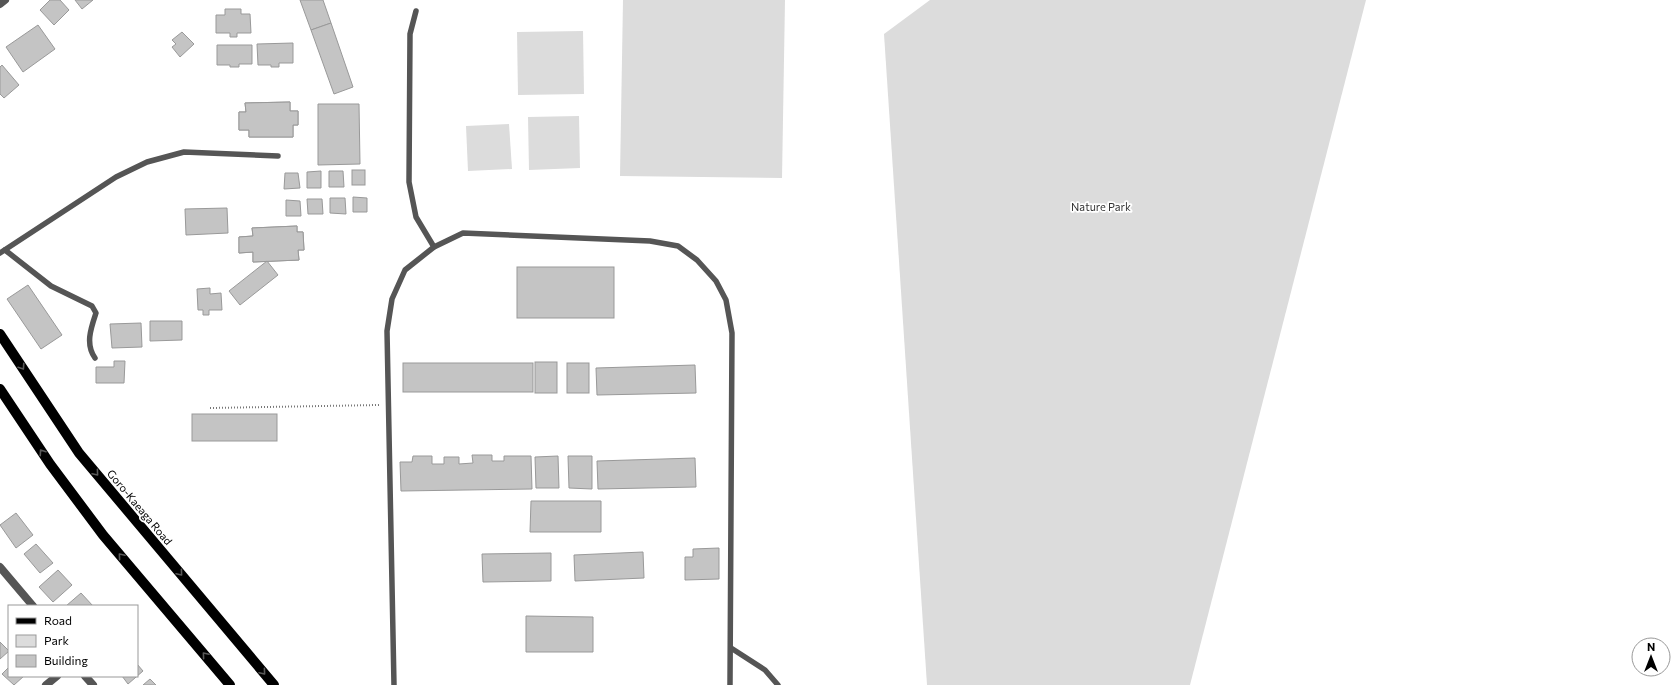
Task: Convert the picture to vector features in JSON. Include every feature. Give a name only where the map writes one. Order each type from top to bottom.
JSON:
[{"type":"main road","name":"Goro-Kaeaga Road","points":[[0,334],[79,453],[274,685]]},
{"type":"main road","points":[[0,389],[50,464],[103,535],[230,685]]},
{"type":"street","points":[[0,4],[5,0]]},
{"type":"street","points":[[0,567],[32,605]]},
{"type":"street","points":[[46,685],[56,677]]},
{"type":"street","points":[[86,677],[93,685]]},
{"type":"lane","points":[[416,11],[410,34],[409,182],[416,217],[434,247]]},
{"type":"lane","points":[[95,358],[91,352],[89,332],[96,313],[92,306],[51,286],[2,252],[116,177],[147,162],[184,152],[278,156]]},
{"type":"lane","points":[[394,685],[387,331],[392,299],[406,270],[416,260],[434,247],[463,233],[650,241],[678,246],[697,260],[716,281],[726,300],[732,333],[730,685]]},
{"type":"lane","points":[[731,648],[766,670],[778,685]]},
{"type":"path","points":[[210,408],[388,405]]},
{"type":"green space","points":[[623,0],[785,0],[782,178],[620,176]]},
{"type":"green space","name":"Nature Park","points":[[930,0],[1366,0],[1190,685],[927,685],[884,34]]},
{"type":"green space","points":[[583,31],[584,94],[518,95],[517,32]]},
{"type":"green space","points":[[579,116],[580,168],[529,170],[528,117]]},
{"type":"green space","points":[[509,124],[512,169],[468,171],[466,126]]},
{"type":"building","points":[[50,0],[60,0],[69,10],[54,25],[40,10]]},
{"type":"building","points":[[75,0],[93,0],[82,9]]},
{"type":"building","points":[[300,0],[323,0],[331,23],[311,30]]},
{"type":"building","points":[[225,9],[241,9],[241,14],[250,14],[251,33],[237,33],[237,37],[230,37],[230,33],[216,33],[216,15],[225,15]]},
{"type":"building","points":[[331,23],[353,87],[334,94],[311,30]]},
{"type":"building","points":[[38,25],[55,49],[23,72],[6,47]]},
{"type":"building","points":[[182,32],[194,44],[180,57],[172,47],[176,44],[172,40]]},
{"type":"building","points":[[293,43],[293,63],[279,63],[279,67],[271,67],[271,65],[258,65],[257,44]]},
{"type":"building","points":[[217,45],[252,45],[252,64],[239,64],[239,67],[217,65]]},
{"type":"building","points":[[2,65],[19,85],[4,98],[0,94],[0,67]]},
{"type":"building","points":[[290,102],[290,111],[298,111],[298,125],[293,125],[293,137],[249,137],[249,130],[239,130],[239,112],[246,112],[245,103]],"holes":[[[254,113],[287,113],[287,126],[254,125]]]},
{"type":"building","points":[[290,102],[290,111],[298,111],[298,125],[293,125],[293,137],[249,137],[249,130],[239,130],[239,112],[246,112],[245,103]]},
{"type":"building","points":[[318,104],[359,104],[360,164],[318,165]]},
{"type":"building","points":[[352,170],[365,170],[365,185],[352,185]]},
{"type":"building","points":[[321,171],[321,188],[307,188],[307,172]]},
{"type":"building","points":[[329,171],[343,171],[344,187],[329,187]]},
{"type":"building","points":[[285,173],[298,173],[300,188],[284,189]]},
{"type":"building","points":[[353,197],[367,198],[367,212],[353,212]]},
{"type":"building","points":[[330,198],[345,198],[346,214],[330,213]]},
{"type":"building","points":[[307,199],[322,199],[323,214],[308,214]]},
{"type":"building","points":[[286,200],[300,201],[301,216],[286,216]]},
{"type":"building","points":[[227,208],[228,233],[186,235],[185,209]]},
{"type":"building","points":[[297,226],[297,232],[303,232],[304,250],[298,250],[299,260],[253,262],[253,252],[239,253],[239,237],[253,236],[252,228]],"holes":[[[259,237],[292,237],[292,250],[259,250]]]},
{"type":"building","points":[[297,226],[297,232],[303,232],[304,250],[298,250],[299,260],[253,262],[253,252],[239,253],[239,237],[253,236],[252,228]]},
{"type":"building","points":[[267,261],[278,275],[240,305],[229,291]]},
{"type":"building","points":[[517,267],[614,267],[614,318],[517,318]]},
{"type":"building","points":[[28,285],[62,335],[41,349],[7,299]]},
{"type":"building","points":[[210,288],[210,294],[221,293],[222,310],[209,310],[209,315],[203,315],[203,310],[198,310],[197,289]]},
{"type":"building","points":[[150,321],[182,321],[182,340],[150,341]]},
{"type":"building","points":[[141,323],[142,347],[112,348],[110,324]]},
{"type":"building","points":[[114,361],[125,361],[124,383],[96,383],[96,367],[114,367]]},
{"type":"building","points":[[535,362],[557,362],[557,393],[535,393]]},
{"type":"building","points":[[403,363],[533,363],[533,392],[403,392]]},
{"type":"building","points":[[567,363],[589,363],[589,393],[567,393]]},
{"type":"building","points":[[695,365],[696,393],[597,395],[596,368]]},
{"type":"building","points":[[192,414],[277,414],[277,441],[192,441]]},
{"type":"building","points":[[472,455],[492,455],[492,461],[504,461],[504,456],[531,456],[532,489],[401,491],[400,462],[412,462],[413,456],[432,456],[432,464],[444,464],[444,457],[459,457],[459,464],[473,463]]},
{"type":"building","points":[[558,456],[559,488],[536,488],[535,457]]},
{"type":"building","points":[[568,456],[592,456],[592,489],[569,488]]},
{"type":"building","points":[[695,458],[696,487],[598,489],[597,461]]},
{"type":"building","points":[[531,501],[601,501],[601,532],[530,532]]},
{"type":"building","points":[[16,513],[33,535],[16,548],[0,525]]},
{"type":"building","points":[[36,544],[53,563],[40,573],[24,554]]},
{"type":"building","points":[[719,548],[719,579],[685,580],[685,557],[693,557],[693,549]]},
{"type":"building","points":[[643,552],[644,578],[575,581],[574,555]]},
{"type":"building","points":[[551,553],[551,581],[483,582],[482,554]]},
{"type":"building","points":[[58,570],[72,585],[53,602],[39,587]]},
{"type":"building","points":[[81,593],[92,605],[67,605]]},
{"type":"building","points":[[526,616],[593,617],[593,652],[526,652]]},
{"type":"building","points":[[0,642],[8,652],[0,659]]},
{"type":"building","points":[[138,665],[143,671],[138,675]]},
{"type":"building","points":[[8,668],[8,677],[23,677],[14,685],[2,674]]},
{"type":"building","points":[[123,677],[136,677],[128,684]]},
{"type":"building","points":[[150,679],[156,685],[143,685]]}]
